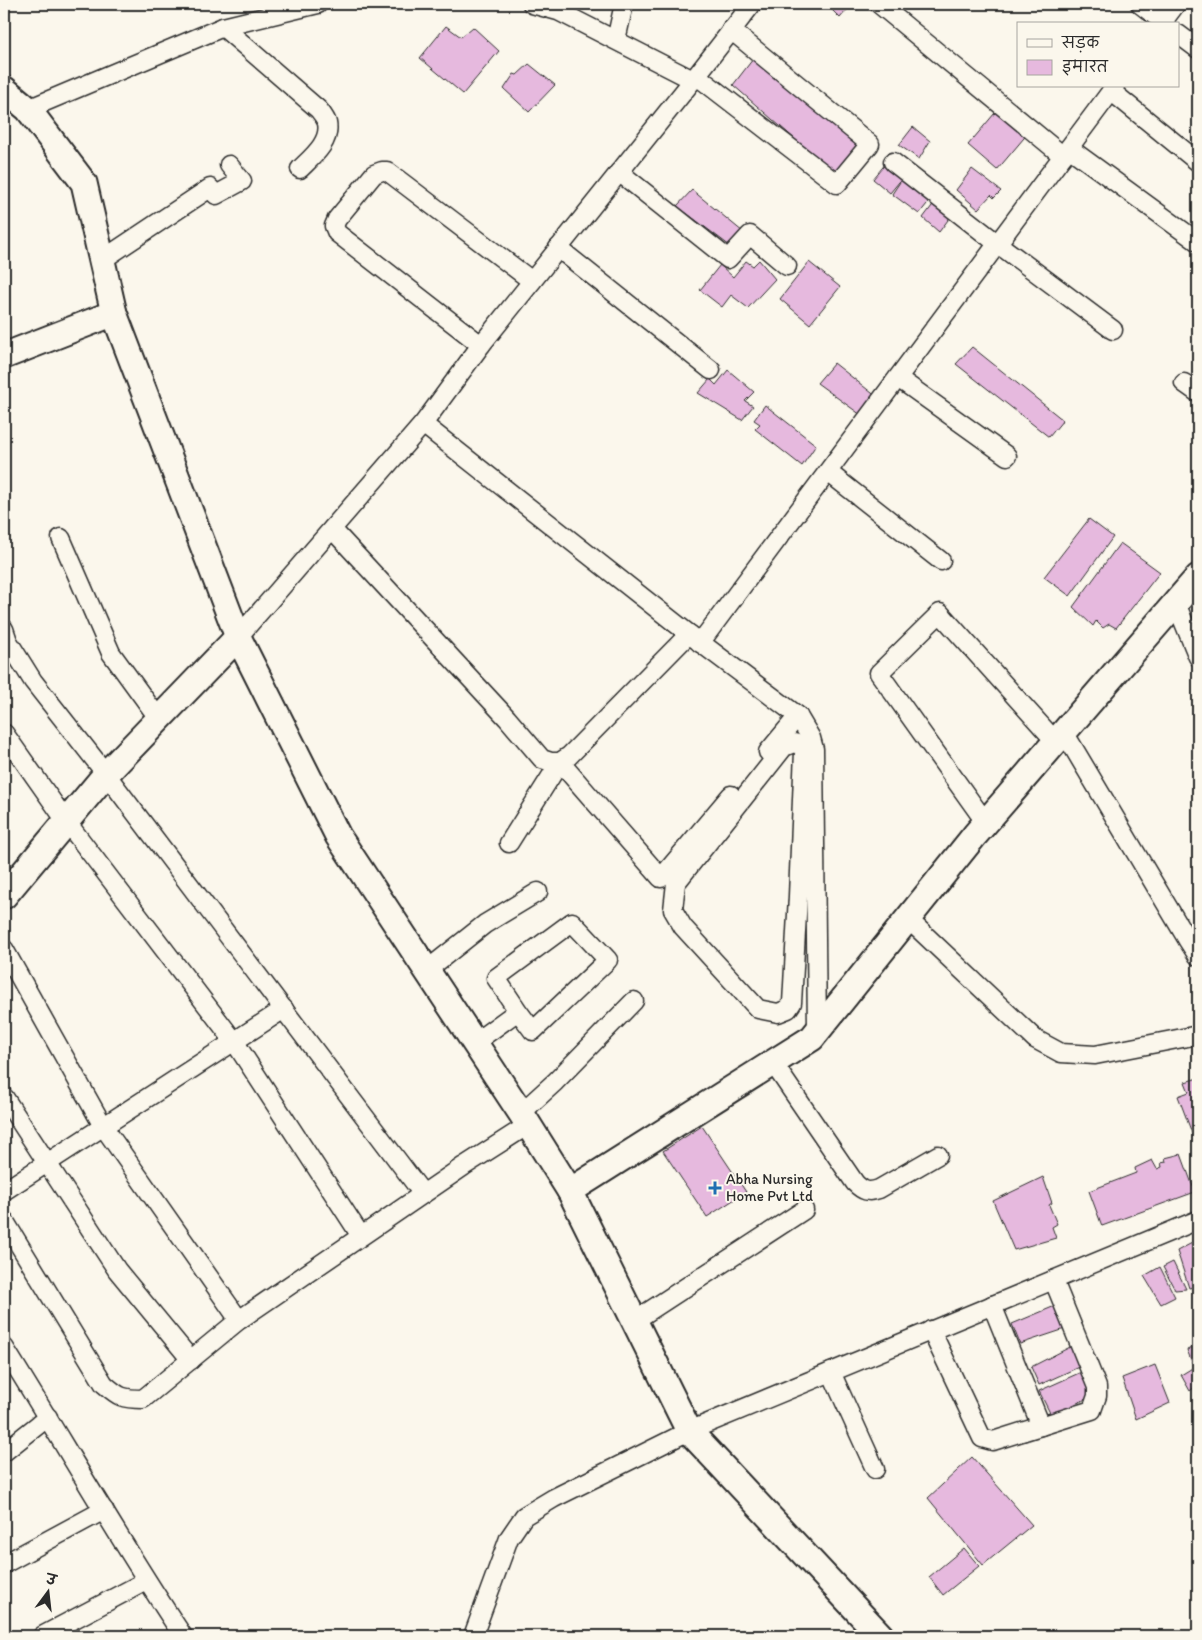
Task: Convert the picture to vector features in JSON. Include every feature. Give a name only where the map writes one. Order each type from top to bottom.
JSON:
[{"type":"street","points":[[28,109],[223,27],[318,4]]},
{"type":"street","points":[[532,4],[559,7],[616,40],[695,78],[837,184],[870,144],[732,30]]},
{"type":"street","points":[[616,40],[624,4]]},
{"type":"street","points":[[4,896],[106,774],[238,637],[424,424],[481,345],[752,4]]},
{"type":"street","points":[[879,4],[1066,152],[1198,242]]},
{"type":"street","points":[[1140,4],[1162,22]]},
{"type":"street","points":[[1164,22],[1176,4]]},
{"type":"street","points":[[223,27],[319,110],[327,122],[328,132],[322,146],[300,169]]},
{"type":"street","points":[[1180,36],[1198,49]]},
{"type":"street","points":[[4,89],[28,109],[84,183],[114,313],[238,637],[338,836],[570,1191],[689,1431],[880,1636]]},
{"type":"street","points":[[509,843],[560,762],[569,756],[694,639],[828,472],[1113,89],[1198,162]]},
{"type":"street","points":[[893,162],[998,244],[1114,330]]},
{"type":"street","points":[[102,260],[210,188],[216,195],[242,181],[229,165]]},
{"type":"street","points":[[481,345],[337,233],[334,226],[337,219],[374,174],[382,171],[387,172],[532,281]]},
{"type":"street","points":[[619,172],[728,259],[750,235],[787,266]]},
{"type":"street","points":[[558,248],[711,370]]},
{"type":"street","points":[[4,356],[114,313]]},
{"type":"street","points":[[898,378],[1007,456]]},
{"type":"street","points":[[424,424],[694,639],[798,716],[812,738],[814,749],[807,875],[792,1003],[788,1009],[778,1013],[758,1009],[682,926],[673,910],[676,883],[784,747],[794,744],[802,746],[804,751],[807,875],[816,1032]]},
{"type":"street","points":[[828,472],[941,561]]},
{"type":"street","points":[[332,529],[507,718],[542,759],[560,762],[660,878],[798,716]]},
{"type":"street","points":[[61,538],[111,653],[158,719]]},
{"type":"street","points":[[570,1191],[812,1038],[986,823],[1198,577]]},
{"type":"street","points":[[1176,603],[1198,657]]},
{"type":"street","points":[[986,823],[879,673],[940,612],[1060,737],[1198,956]]},
{"type":"street","points":[[4,629],[8,641],[33,681],[106,774],[423,1194]]},
{"type":"street","points":[[4,733],[66,821],[234,1041],[361,1236]]},
{"type":"street","points":[[427,970],[486,924],[538,892]]},
{"type":"street","points":[[908,918],[1035,1039],[1061,1052],[1095,1055],[1198,1035]]},
{"type":"street","points":[[572,922],[608,960],[533,1031],[518,1011],[496,978],[572,922]]},
{"type":"street","points":[[4,949],[103,1126],[239,1320]]},
{"type":"street","points":[[4,1220],[104,1384],[118,1396],[129,1399],[143,1399],[239,1320],[423,1194],[524,1119],[555,1082],[634,1001]]},
{"type":"street","points":[[4,1191],[284,1009]]},
{"type":"street","points":[[474,1042],[518,1011]]},
{"type":"street","points":[[773,1062],[854,1183],[862,1190],[870,1192],[879,1189],[938,1155]]},
{"type":"street","points":[[4,1097],[117,1270],[191,1360]]},
{"type":"street","points":[[634,1321],[804,1210]]},
{"type":"street","points":[[473,1636],[509,1538],[524,1516],[554,1498],[689,1431],[1198,1220]]},
{"type":"street","points":[[931,1330],[982,1438],[993,1441],[1092,1410],[1097,1396],[1097,1387],[1052,1280]]},
{"type":"street","points":[[992,1305],[1041,1426]]},
{"type":"street","points":[[4,1347],[146,1581],[183,1636]]},
{"type":"street","points":[[831,1372],[875,1468]]},
{"type":"street","points":[[4,1452],[48,1417]]},
{"type":"street","points":[[4,1564],[104,1510]]},
{"type":"street","points":[[42,1636],[146,1581]]},
{"type":"building","points":[[826,4],[852,4],[840,18]]},
{"type":"building","points":[[446,26],[461,37],[473,27],[499,51],[463,94],[420,58]]},
{"type":"building","points":[[753,59],[858,144],[836,175],[733,85]]},
{"type":"building","points":[[529,64],[555,85],[529,112],[504,89],[514,74],[517,75]]},
{"type":"building","points":[[1000,107],[1029,132],[997,170],[968,145]]},
{"type":"building","points":[[913,127],[930,141],[919,159],[899,145]]},
{"type":"building","points":[[887,162],[904,176],[890,193],[873,179]]},
{"type":"building","points":[[972,169],[1001,191],[994,198],[991,195],[978,209],[956,190]]},
{"type":"building","points":[[904,176],[931,199],[919,214],[892,194]]},
{"type":"building","points":[[692,190],[743,232],[730,246],[677,206]]},
{"type":"building","points":[[935,202],[951,216],[939,232],[923,218]]},
{"type":"building","points":[[759,260],[775,279],[748,308],[731,295],[722,307],[700,290],[720,265],[733,277],[746,261],[753,266]]},
{"type":"building","points":[[809,262],[840,287],[810,324],[780,299]]},
{"type":"building","points":[[972,347],[1063,420],[1049,437],[956,364]]},
{"type":"building","points":[[834,363],[877,397],[861,415],[817,383]]},
{"type":"building","points":[[728,370],[754,392],[745,401],[753,406],[742,420],[698,393],[710,379],[716,385]]},
{"type":"building","points":[[765,405],[816,445],[802,466],[755,429],[760,424],[754,420]]},
{"type":"building","points":[[1089,519],[1113,537],[1070,596],[1044,577]]},
{"type":"building","points":[[1120,543],[1160,572],[1116,628],[1109,624],[1103,628],[1096,621],[1093,626],[1073,607]]},
{"type":"building","points":[[1198,1078],[1198,1149],[1178,1096],[1189,1092],[1185,1082]]},
{"type":"building","points":[[702,1126],[746,1192],[707,1217],[663,1151]]},
{"type":"building","points":[[1181,1154],[1195,1192],[1102,1226],[1089,1191],[1136,1173],[1135,1168],[1152,1160],[1157,1169],[1162,1167],[1161,1163],[1166,1162],[1165,1158]]},
{"type":"building","points":[[1043,1177],[1052,1203],[1049,1205],[1057,1224],[1052,1227],[1056,1238],[1014,1250],[993,1201]]},
{"type":"building","points":[[1192,1243],[1198,1257],[1198,1286],[1189,1288],[1177,1251]]},
{"type":"building","points":[[1173,1262],[1186,1289],[1175,1290],[1163,1267]]},
{"type":"building","points":[[1160,1267],[1175,1297],[1161,1304],[1144,1276]]},
{"type":"building","points":[[1055,1306],[1065,1329],[1020,1344],[1012,1324]]},
{"type":"building","points":[[1076,1344],[1083,1365],[1039,1385],[1031,1367]]},
{"type":"building","points":[[1198,1345],[1198,1387],[1196,1386],[1190,1391],[1181,1375],[1194,1367],[1187,1350]]},
{"type":"building","points":[[1155,1365],[1170,1403],[1136,1419],[1122,1378]]},
{"type":"building","points":[[1088,1369],[1099,1393],[1051,1415],[1039,1391]]},
{"type":"building","points":[[972,1457],[1032,1525],[983,1565],[928,1498]]},
{"type":"building","points":[[964,1548],[979,1566],[943,1595],[929,1577]]},
{"type":"place","name":"Abha Nursing Home Pvt Ltd","points":[[715,1188]]}]
